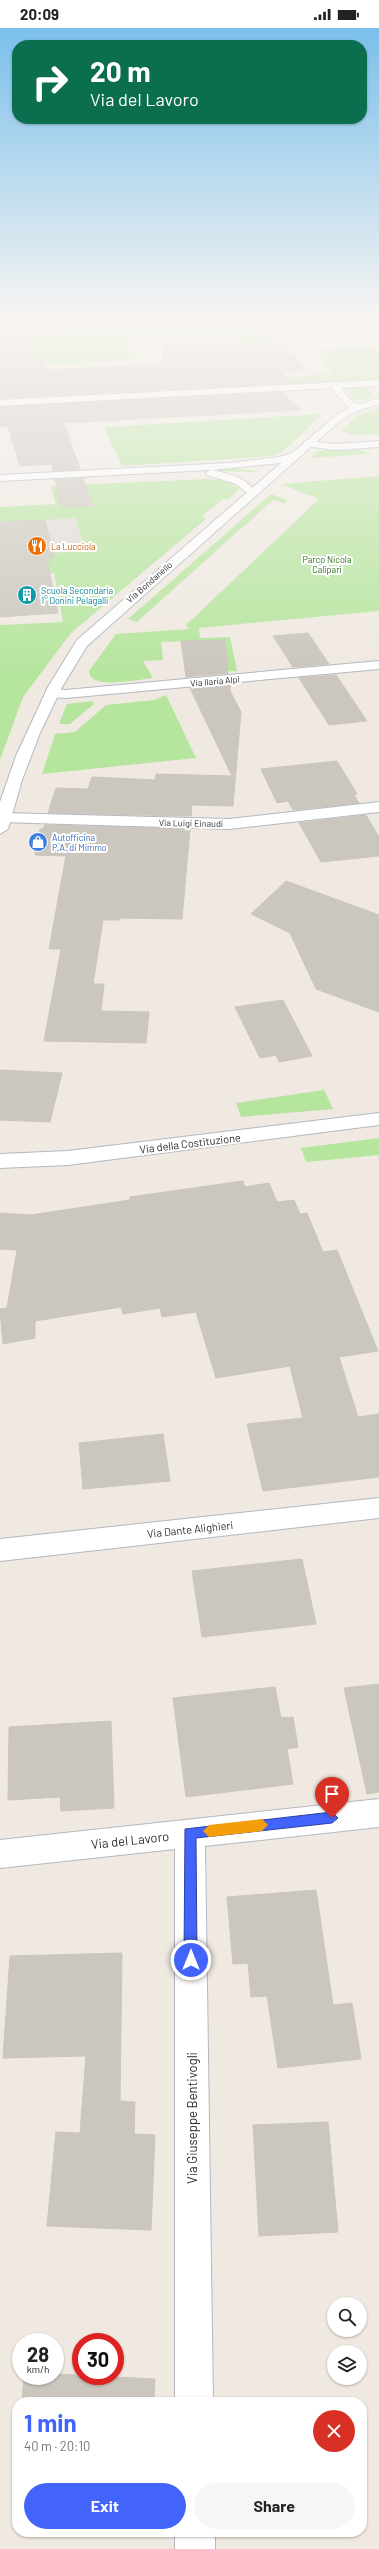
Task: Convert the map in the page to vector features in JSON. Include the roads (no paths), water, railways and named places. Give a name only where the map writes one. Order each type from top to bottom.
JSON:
[{"type":"street","name":"Via Bondanello","points":[[1,824],[30,737],[66,666],[91,633],[316,438]]},
{"type":"street","points":[[339,438],[356,438]]},
{"type":"street","points":[[308,444],[337,447],[379,444]]},
{"type":"street","points":[[0,485],[229,466],[280,460],[296,455]]},
{"type":"street","points":[[229,466],[258,468],[274,474]]},
{"type":"street","points":[[0,478],[211,473],[253,475],[274,474]]},
{"type":"street","points":[[211,473],[242,481],[248,486],[252,494]]},
{"type":"street","name":"Via Ilaria Alpi","points":[[52,693],[87,693],[379,665]]},
{"type":"street","name":"Via Luigi Einaudi","points":[[1,824],[229,824],[379,807]]},
{"type":"street","name":"Via della Costituzione","points":[[0,1161],[68,1158],[379,1119]]},
{"type":"street","name":"Via Dante Alighieri","points":[[0,1550],[379,1508]]},
{"type":"street","name":"Via del Lavoro","points":[[0,1854],[379,1813]]},
{"type":"street","name":"Via Giuseppe Bentivogli","points":[[190,1833],[194,2397]]},
{"type":"street","points":[[195,2537],[195,2549]]},
{"type":"place","name":"La Lucciola","points":[[37,546]]},
{"type":"place","name":"Scuola Secondaria 1° Donini Pelagalli","points":[[27,595]]},
{"type":"place","name":"Autofficina P.A. di Mimmo","points":[[38,842]]},
{"type":"park label","name":"Parco Nicola Calipari","points":[[327,564]]}]
